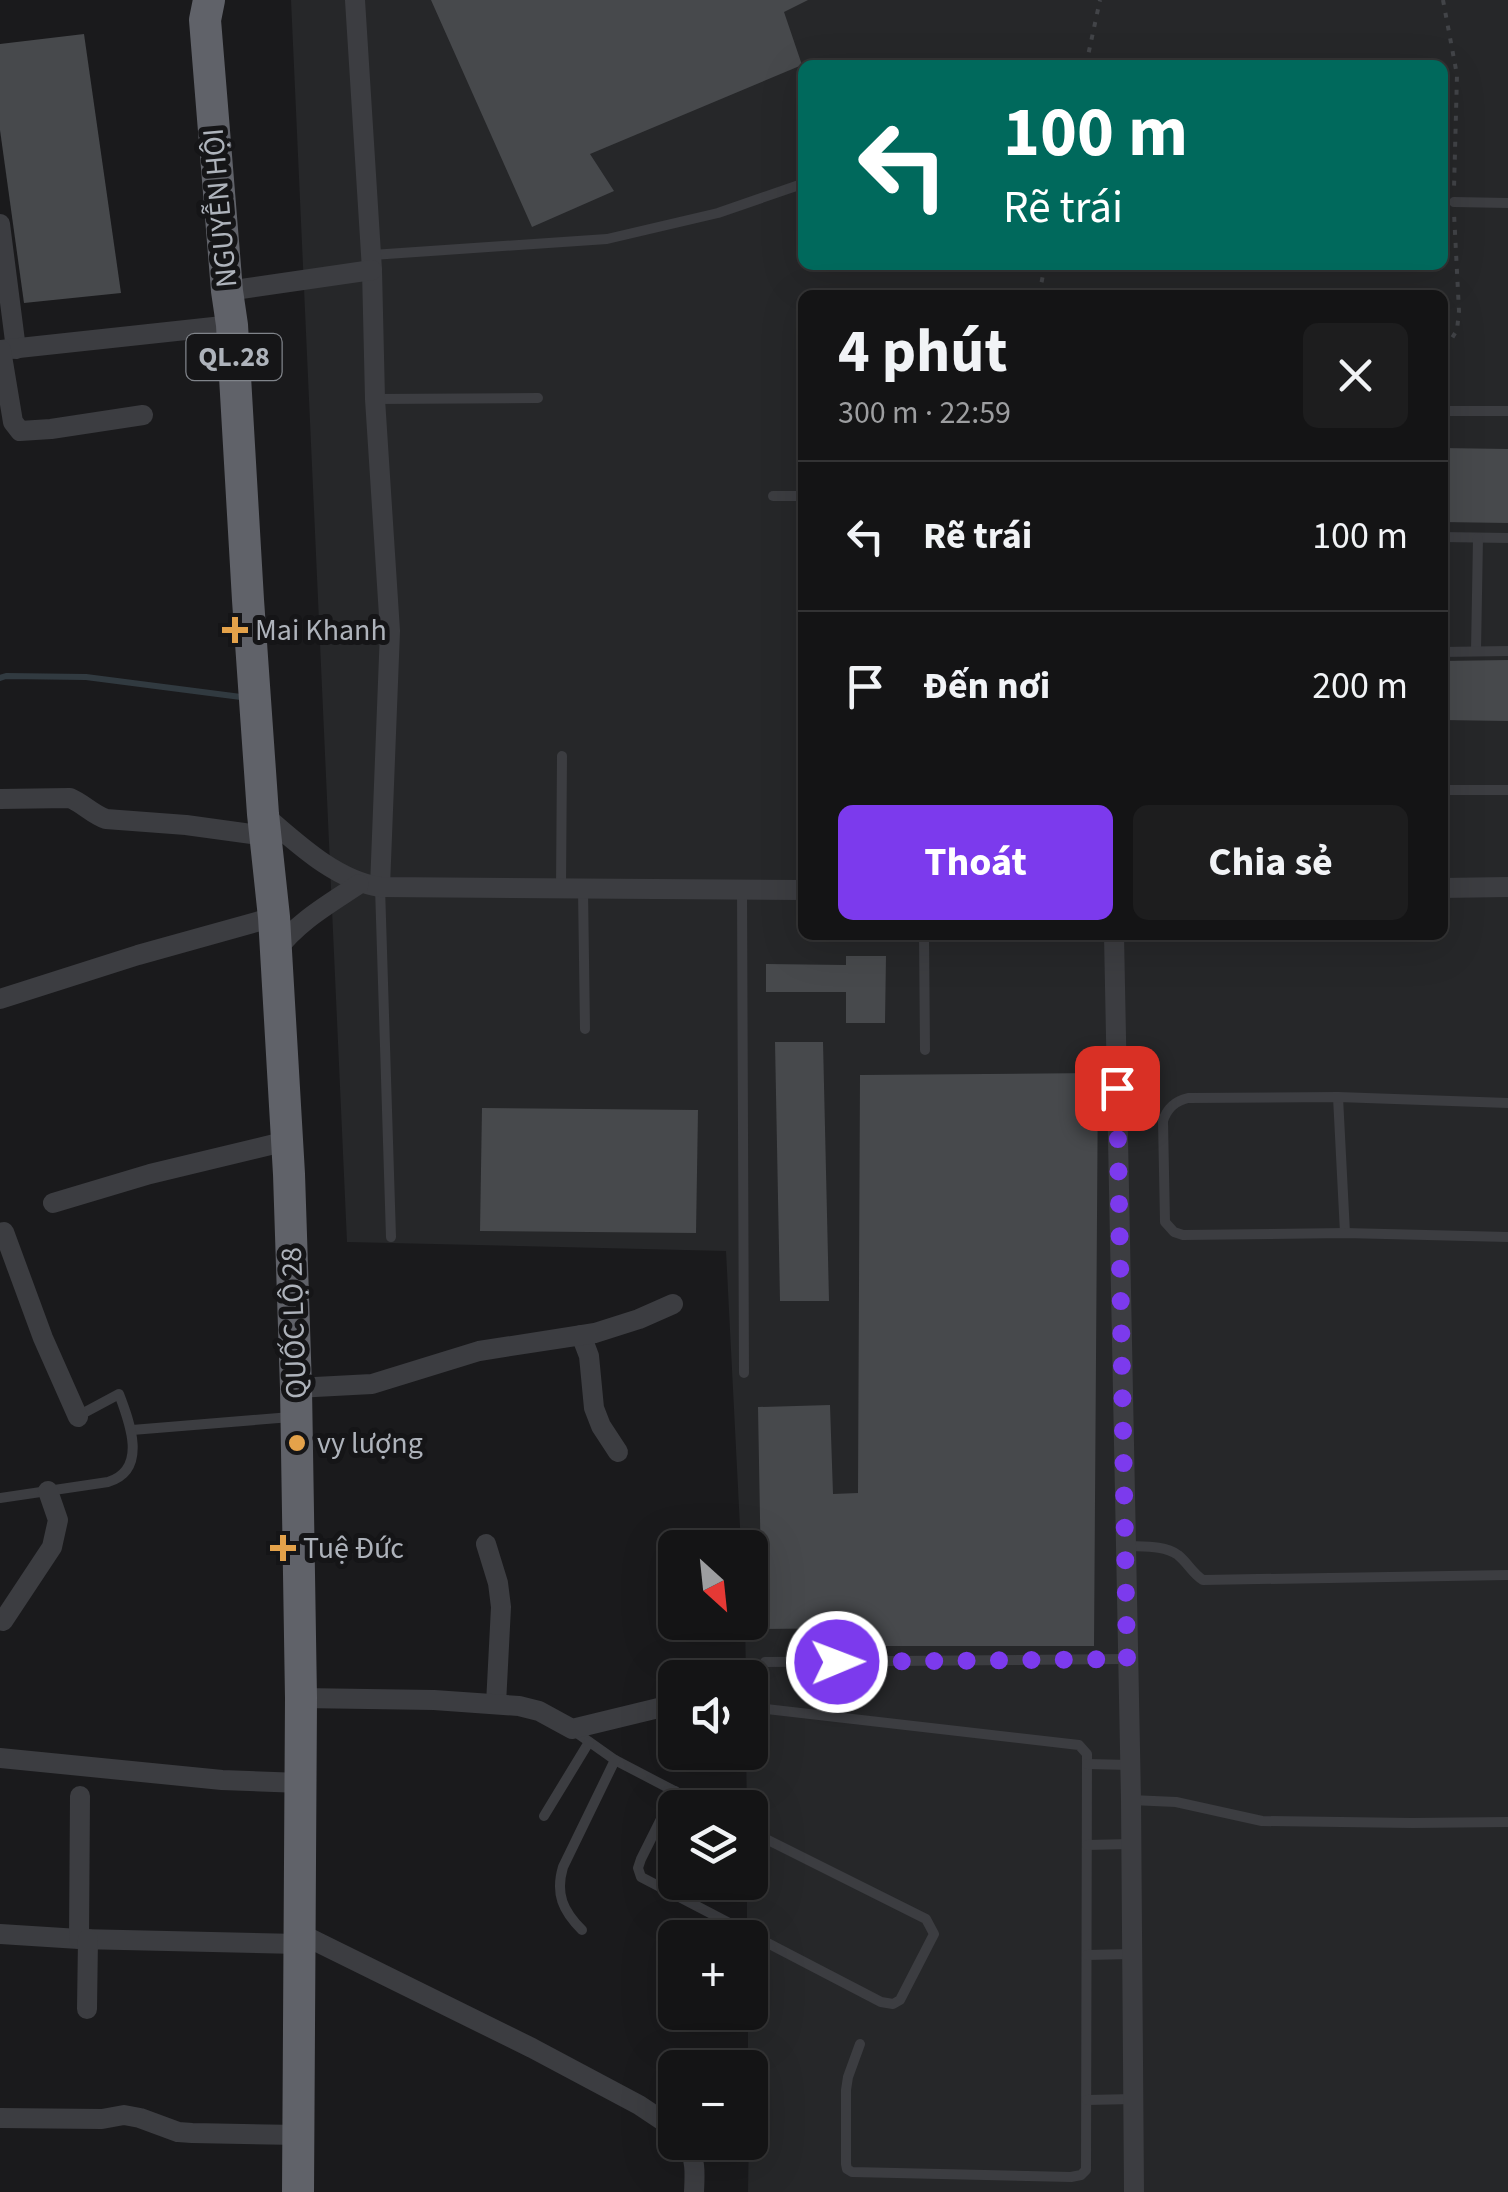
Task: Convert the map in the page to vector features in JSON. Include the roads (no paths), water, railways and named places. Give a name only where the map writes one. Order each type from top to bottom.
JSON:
[{"type":"highway","name":"NGUYỄN HỘI","points":[[203,7],[232,325],[255,695]]},
{"type":"highway","name":"QUỐC LỘ 28","points":[[255,695],[274,917],[287,1141],[296,1402],[301,1698],[298,2192]]},
{"type":"street","points":[[355,0],[390,631],[370,886]]},
{"type":"street","points":[[0,224],[12,422],[20,431],[143,416]]},
{"type":"street","points":[[227,291],[371,262]]},
{"type":"street","points":[[6,350],[232,325]]},
{"type":"street","points":[[0,799],[70,798],[106,819],[265,825],[370,886]]},
{"type":"street","points":[[275,952],[314,913],[370,886],[798,890]]},
{"type":"street","points":[[1448,888],[1508,887]]},
{"type":"street","points":[[0,999],[138,954],[274,917]]},
{"type":"street","points":[[1114,940],[1131,1800],[1134,2192]]},
{"type":"street","points":[[52,1203],[150,1174],[287,1141]]},
{"type":"street","points":[[2,1226],[43,1338],[78,1416]]},
{"type":"street","points":[[296,1402],[372,1384],[479,1351],[581,1335],[640,1319],[673,1304]]},
{"type":"street","points":[[581,1335],[589,1356],[594,1408],[600,1426],[618,1452]]},
{"type":"street","points":[[4,1620],[52,1547],[58,1520],[48,1491]]},
{"type":"street","points":[[486,1544],[501,1607],[496,1704]]},
{"type":"street","points":[[301,1698],[496,1704],[539,1710],[572,1729],[658,1708]]},
{"type":"street","points":[[0,1758],[222,1780],[301,1783]]},
{"type":"street","points":[[80,1796],[87,2009]]},
{"type":"street","points":[[0,1934],[84,1939],[299,1939],[532,2048],[658,2118]]},
{"type":"street","points":[[0,2118],[124,2116],[192,2134],[298,2135]]},
{"type":"street","points":[[694,2160],[694,2192]]},
{"type":"lane","points":[[371,262],[607,239],[718,214],[798,185]]},
{"type":"lane","points":[[1454,202],[1508,203]]},
{"type":"lane","points":[[376,399],[538,398]]},
{"type":"lane","points":[[1448,411],[1508,412]]},
{"type":"lane","points":[[773,496],[798,496]]},
{"type":"lane","points":[[1448,538],[1508,538]]},
{"type":"lane","points":[[1476,651],[1478,538]]},
{"type":"lane","points":[[1448,652],[1508,651]]},
{"type":"lane","points":[[561,890],[562,756]]},
{"type":"lane","points":[[1448,790],[1508,790]]},
{"type":"lane","points":[[370,886],[392,1237]]},
{"type":"lane","points":[[584,890],[585,1028]]},
{"type":"lane","points":[[742,891],[744,1373]]},
{"type":"lane","points":[[924,940],[925,1050]]},
{"type":"lane","points":[[1338,1097],[1345,1233]]},
{"type":"lane","points":[[1508,1103],[1338,1097],[1188,1098],[1177,1101],[1163,1122],[1165,1222],[1182,1235],[1508,1237]]},
{"type":"lane","points":[[0,1498],[121,1478],[130,1466],[132,1430],[120,1394],[78,1416]]},
{"type":"lane","points":[[132,1430],[296,1402]]},
{"type":"lane","points":[[1125,1546],[1171,1550],[1204,1580],[1508,1575]]},
{"type":"lane","points":[[768,1662],[1127,1659]]},
{"type":"lane","points":[[768,1709],[1079,1744],[1086,1750],[1086,2170],[1078,2176],[852,2172],[846,2164],[846,2090],[860,2044]]},
{"type":"lane","points":[[572,1729],[614,1760],[675,1790]]},
{"type":"lane","points":[[544,1816],[589,1742]]},
{"type":"lane","points":[[582,1930],[561,1902],[559,1880],[614,1760]]},
{"type":"lane","points":[[1087,1764],[1130,1765]]},
{"type":"lane","points":[[1131,1800],[1176,1802],[1262,1821],[1508,1822]]},
{"type":"lane","points":[[658,1824],[638,1868],[641,1878],[658,1887]]},
{"type":"lane","points":[[684,1900],[881,2002],[893,2004],[900,2000],[934,1934],[926,1919],[768,1839]]},
{"type":"lane","points":[[1087,1845],[1131,1844]]},
{"type":"lane","points":[[1087,1955],[1132,1954]]},
{"type":"lane","points":[[1086,2100],[1133,2099]]},
{"type":"waterway","points":[[0,678],[86,677],[241,697]]},
{"type":"place","name":"Mai Khanh","points":[[235,630]]},
{"type":"place","name":"vy lượng","points":[[297,1443]]},
{"type":"place","name":"Tuệ Đức","points":[[283,1548]]}]
